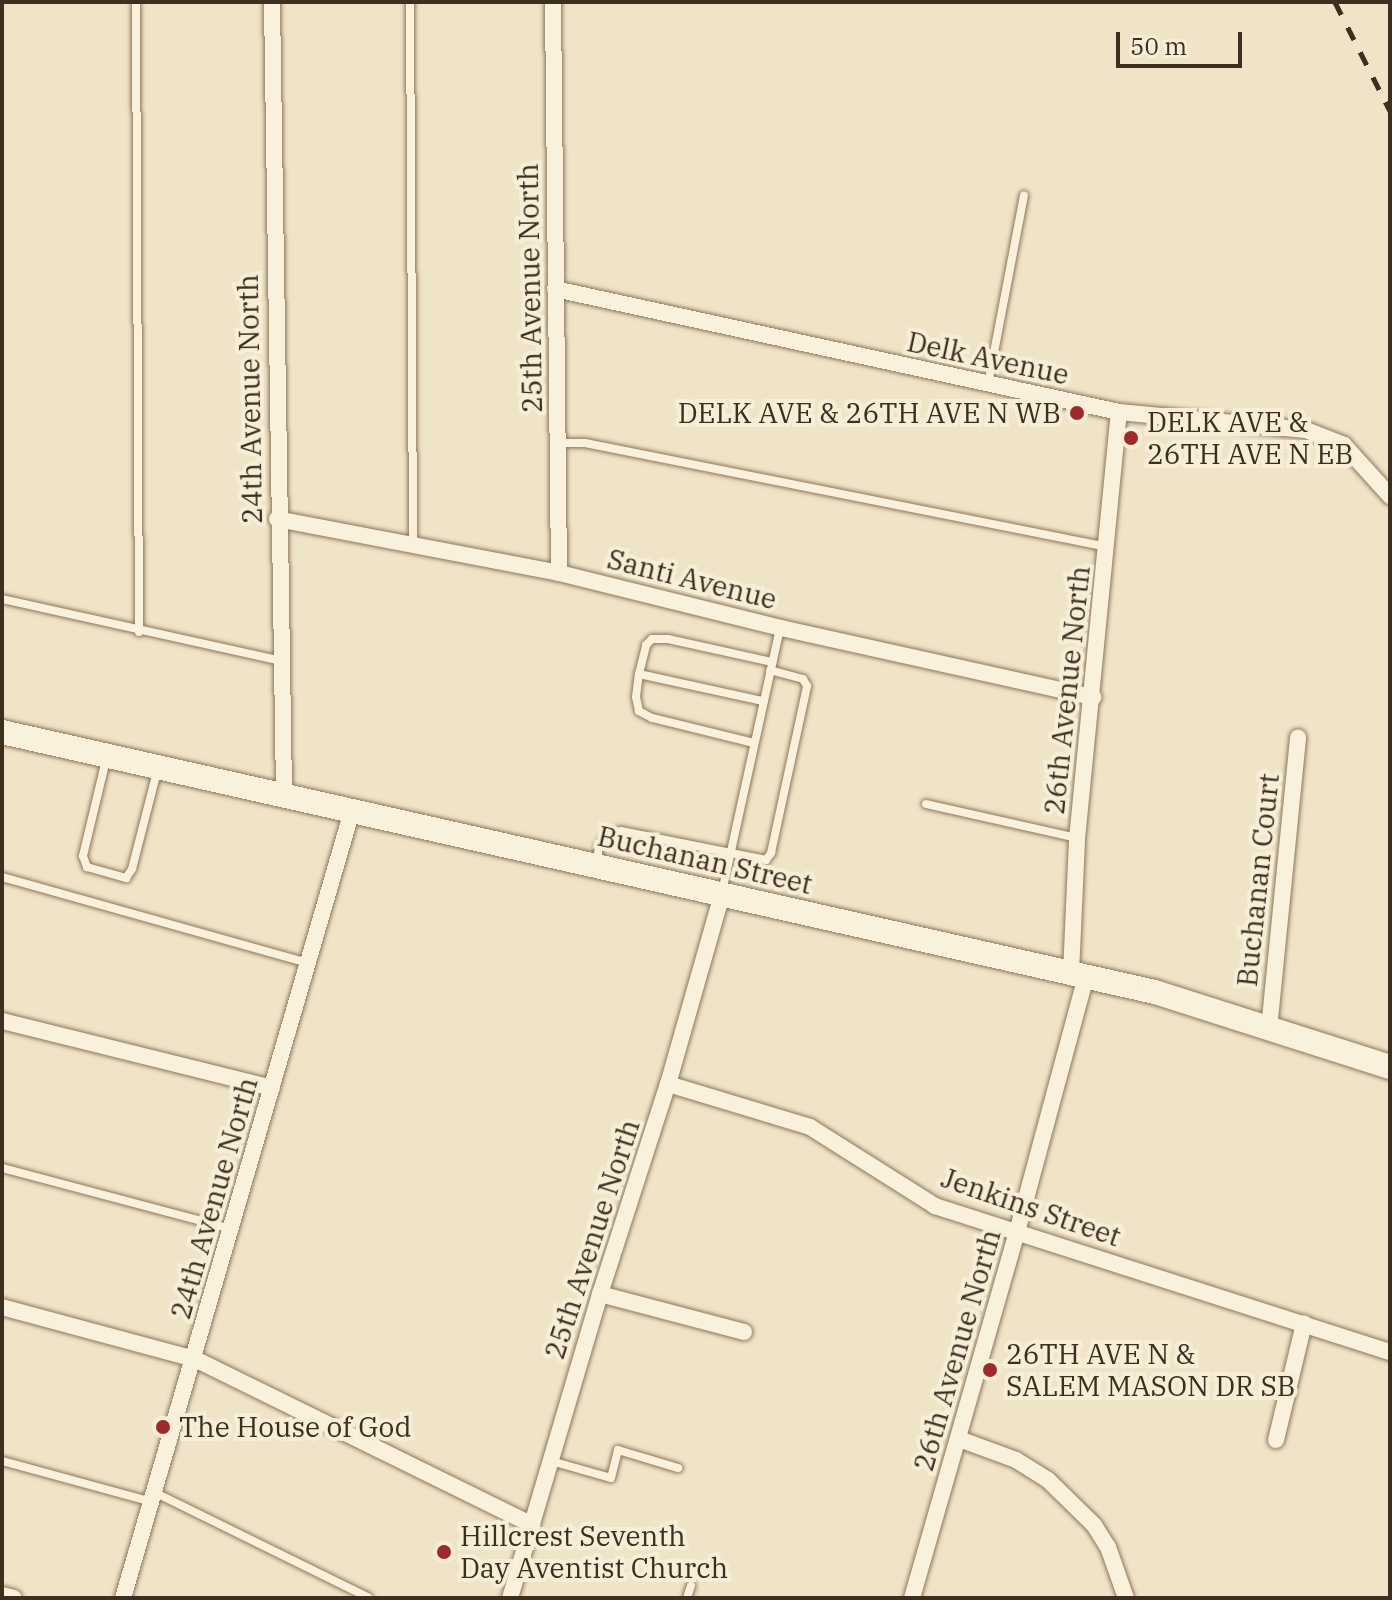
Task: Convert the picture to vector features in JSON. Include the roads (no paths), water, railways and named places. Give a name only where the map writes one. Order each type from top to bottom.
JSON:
[{"type":"street","name":"24th Avenue North","points":[[272,2],[277,519],[284,796]]},
{"type":"street","name":"25th Avenue North","points":[[553,2],[559,573]]},
{"type":"street","name":"Delk Avenue","points":[[555,289],[1119,412],[1306,430],[1344,445],[1390,496]]},
{"type":"street","name":"26th Avenue North","points":[[912,1598],[1017,1232],[1079,975],[1077,839],[1109,547],[1119,412]]},
{"type":"street","name":"Santi Avenue","points":[[277,519],[559,573],[781,628],[1093,697]]},
{"type":"street","name":"Buchanan Street","points":[[2,732],[1155,992],[1390,1067]]},
{"type":"street","name":"Buchanan Court","points":[[1269,1029],[1298,737]]},
{"type":"street","name":"24th Avenue North","points":[[123,1598],[352,811]]},
{"type":"street","name":"25th Avenue North","points":[[510,1598],[600,1294],[668,1084],[722,895]]},
{"type":"street","points":[[2,1021],[272,1088]]},
{"type":"street","name":"Jenkins Street","points":[[668,1084],[810,1127],[935,1206],[1390,1352]]},
{"type":"street","points":[[600,1294],[744,1332]]},
{"type":"street","points":[[2,1307],[195,1359],[532,1525]]},
{"type":"street","points":[[1276,1440],[1304,1323]]},
{"type":"street","points":[[959,1439],[1016,1460],[1057,1488],[1094,1525],[1108,1547],[1126,1598]]},
{"type":"street","points":[[2,1595],[14,1598]]},
{"type":"lane","points":[[136,2],[139,632]]},
{"type":"lane","points":[[410,2],[413,545]]},
{"type":"lane","points":[[988,385],[1024,195]]},
{"type":"lane","points":[[559,443],[585,443],[1109,547]]},
{"type":"lane","points":[[2,599],[139,632],[282,661]]},
{"type":"lane","points":[[722,895],[781,628]]},
{"type":"lane","points":[[596,866],[599,846],[608,834],[621,831],[756,861],[766,860],[771,853],[807,694],[803,679],[771,666],[668,639],[652,639],[646,645],[639,674],[636,697],[639,711],[652,718],[754,743]]},
{"type":"lane","points":[[639,674],[763,701]]},
{"type":"lane","points":[[107,756],[83,856],[87,867],[126,878],[132,869],[158,767]]},
{"type":"lane","points":[[926,804],[1077,839]]},
{"type":"lane","points":[[2,877],[308,964]]},
{"type":"lane","points":[[2,1168],[232,1229]]},
{"type":"lane","points":[[551,1461],[611,1478],[618,1450],[678,1468]]},
{"type":"lane","points":[[2,1461],[154,1497],[369,1598]]},
{"type":"lane","points":[[687,1598],[691,1586]]},
{"type":"railway","points":[[1335,2],[1390,111]]},
{"type":"place","name":"DELK AVE & 26TH AVE N WB","points":[[1077,413]]},
{"type":"place","name":"DELK AVE & 26TH AVE N EB","points":[[1131,438]]},
{"type":"place","name":"26TH AVE N & SALEM MASON DR SB","points":[[990,1370]]},
{"type":"place","name":"The House of God","points":[[163,1427]]},
{"type":"place","name":"Hillcrest Seventh Day Aventist Church","points":[[444,1552]]}]
